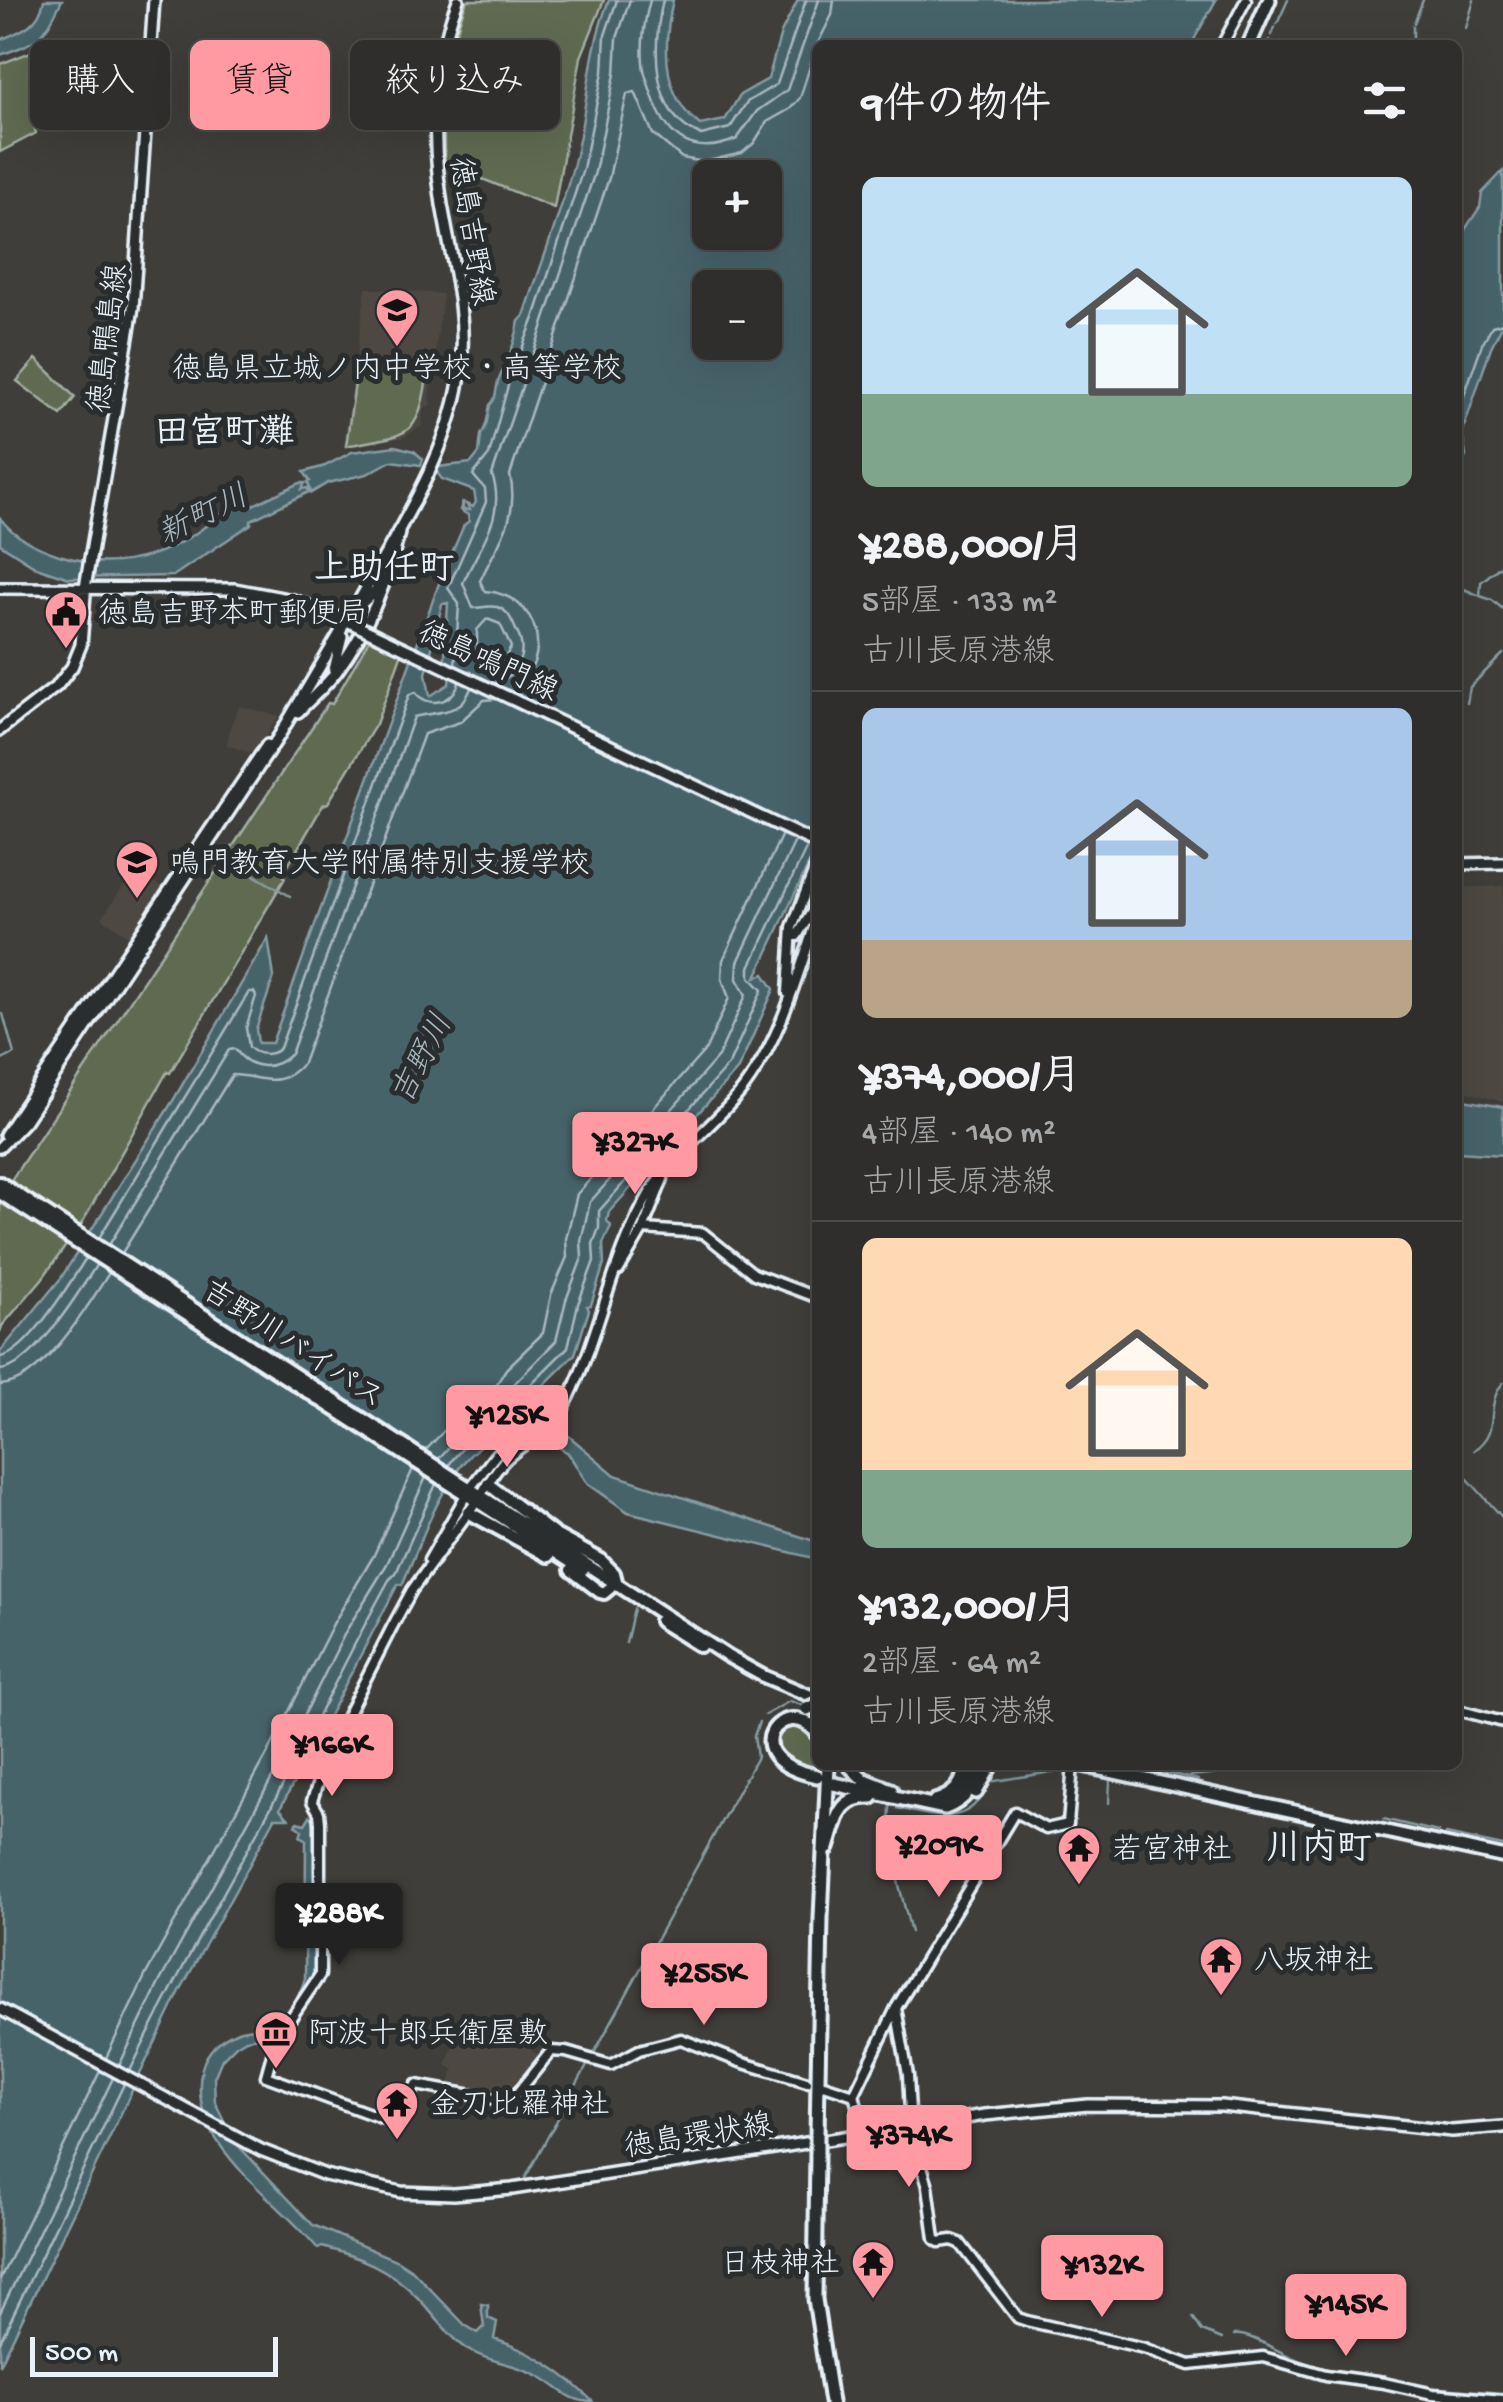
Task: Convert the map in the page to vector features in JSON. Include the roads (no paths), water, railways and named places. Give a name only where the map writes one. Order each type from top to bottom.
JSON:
[{"type":"highway","points":[[1254,40],[1272,0]]},
{"type":"highway","name":"吉野川バイパス","points":[[0,1183],[736,1669],[812,1703]]},
{"type":"highway","name":"吉野川バイパス","points":[[0,1193],[590,1567],[613,1586]]},
{"type":"highway","points":[[470,1509],[600,1592],[613,1586],[614,1572],[602,1561],[544,1528],[486,1486]]},
{"type":"highway","points":[[590,1567],[598,1568],[602,1561]]},
{"type":"highway","points":[[812,1705],[776,1721],[767,1736],[766,1749],[784,1770],[812,1770]]},
{"type":"highway","points":[[812,1728],[805,1721],[789,1719],[776,1728],[770,1742],[781,1764],[812,1768]]},
{"type":"highway","points":[[820,1918],[825,1820],[823,1770]]},
{"type":"highway","points":[[823,1770],[816,2299],[831,2402]]},
{"type":"highway","points":[[854,1770],[862,1779],[900,1796]]},
{"type":"highway","points":[[940,1804],[957,1789],[963,1770]]},
{"type":"highway","points":[[940,1804],[967,1795],[974,1782],[974,1770]]},
{"type":"highway","points":[[835,1782],[955,1808],[968,1802],[988,1770]]},
{"type":"highway","points":[[1100,1770],[1503,1854]]},
{"type":"highway","points":[[1133,1770],[1503,1854]]},
{"type":"highway","points":[[823,1863],[838,1813],[845,1804],[862,1797],[900,1796]]},
{"type":"main road","name":"徳島鴨島線","points":[[88,586],[136,326],[156,0]]},
{"type":"main road","name":"徳島吉野線","points":[[0,1145],[24,1122],[298,709],[441,441],[461,368],[462,309],[442,208],[434,128],[440,64],[458,0]]},
{"type":"main road","points":[[1225,40],[1246,0]]},
{"type":"main road","name":"徳島吉野線","points":[[298,709],[336,673],[387,582],[402,520]]},
{"type":"main road","points":[[354,608],[387,582]]},
{"type":"main road","points":[[0,590],[88,586],[81,645],[67,676],[0,730]]},
{"type":"main road","name":"徳島鳴門線","points":[[88,586],[236,588],[293,600],[348,621],[812,841]]},
{"type":"main road","points":[[336,673],[341,631]]},
{"type":"main road","name":"徳島吉野線","points":[[0,1145],[261,752],[285,727]]},
{"type":"main road","points":[[1462,864],[1503,863]]},
{"type":"main road","points":[[786,1007],[790,959],[812,880]]},
{"type":"main road","points":[[796,932],[812,910]]},
{"type":"main road","points":[[486,1486],[504,1461],[554,1424],[566,1404],[591,1346],[632,1226],[666,1170],[744,1087],[786,1007],[812,932]]},
{"type":"main road","points":[[87,1012],[120,977]]},
{"type":"main road","points":[[610,1287],[644,1228],[666,1170]]},
{"type":"main road","points":[[644,1228],[703,1233],[754,1274],[812,1296]]},
{"type":"main road","points":[[534,1439],[498,1453],[465,1489],[326,1757],[312,1798],[320,1823],[320,1975],[276,2040],[266,2076],[392,2122],[416,2085],[506,2101],[520,2091],[551,2051],[611,2065],[639,2050],[682,2038],[740,2062],[807,2082]]},
{"type":"main road","points":[[418,1582],[470,1509]]},
{"type":"main road","points":[[1462,1711],[1503,1722]]},
{"type":"main road","points":[[865,2136],[854,2095],[896,2008],[1014,1812],[1046,1829],[1068,1824],[1075,1770]]},
{"type":"main road","points":[[896,2008],[908,2075],[911,2129],[928,2186],[935,2239],[960,2243],[1018,2318],[1200,2365],[1263,2357],[1326,2375],[1445,2396],[1503,2400]]},
{"type":"main road","name":"徳島環状線","points":[[0,2012],[296,2168],[371,2192],[456,2198],[524,2191],[911,2129],[1039,2113],[1148,2109],[1261,2114],[1441,2136],[1503,2130]]},
{"type":"main road","points":[[824,2084],[854,2095]]},
{"type":"water","points":[[44,0],[62,0],[39,37],[0,55],[0,40],[22,30],[42,9]]},
{"type":"water","name":"吉野川","points":[[609,0],[673,0],[668,68],[678,99],[700,125],[725,120],[740,95],[768,79],[781,33],[798,0],[1216,0],[1194,40],[812,40],[812,857],[756,977],[764,974],[774,989],[738,1069],[609,1212],[607,1221],[611,1226],[603,1244],[604,1264],[591,1305],[587,1306],[575,1354],[528,1401],[531,1415],[523,1427],[499,1434],[479,1447],[446,1487],[402,1585],[398,1584],[280,1809],[288,1818],[275,1818],[180,1991],[0,2365],[0,1352],[61,1278],[174,1099],[268,938],[274,977],[256,1029],[258,1043],[272,1043],[441,578],[469,521],[468,515],[460,510],[463,501],[463,510],[470,510],[466,504],[473,507],[476,502],[474,491],[442,479],[436,471],[438,467],[471,463],[479,453],[498,381],[556,224],[582,125],[592,62]],"holes":[[[448,603],[444,673],[450,676],[449,684],[430,696],[426,674],[442,604]]]},
{"type":"water","points":[[1503,171],[1503,324],[1491,347],[1462,433],[1462,234],[1480,207],[1482,193]]},
{"type":"water","points":[[395,446],[414,451],[423,459],[421,465],[391,461],[367,474],[328,483],[311,493],[304,472],[352,452]]},
{"type":"water","points":[[305,483],[302,489],[309,492],[251,520],[251,524],[173,576],[69,578],[36,567],[0,544],[0,518],[27,541],[59,555],[94,562],[128,561],[177,544],[243,497],[249,507]]},
{"type":"water","points":[[1462,1100],[1503,1107],[1503,1155],[1462,1152]]},
{"type":"water","points":[[552,1431],[558,1435],[562,1431],[615,1475],[812,1540],[812,1558],[628,1512],[587,1483],[568,1453],[547,1440]]},
{"type":"water","points":[[310,1816],[317,1822],[318,1976],[278,2034],[246,2039],[222,2059],[214,2078],[215,2102],[234,2141],[313,2225],[398,2261],[478,2333],[484,2327],[481,2304],[488,2305],[488,2318],[497,2322],[494,2339],[548,2364],[593,2402],[570,2397],[530,2372],[466,2348],[396,2278],[361,2260],[318,2249],[238,2168],[207,2121],[200,2096],[202,2068],[211,2050],[238,2031],[275,2023],[292,2006],[303,1984],[306,1839],[300,1836],[302,1830],[296,1825],[305,1824]]},
{"type":"waterway","points":[[1277,24],[1288,0]]},
{"type":"waterway","points":[[1414,23],[1423,0]]},
{"type":"waterway","points":[[1466,28],[1474,0]]},
{"type":"waterway","points":[[1413,26],[1413,40]]},
{"type":"waterway","points":[[1272,35],[1275,27]]},
{"type":"waterway","points":[[1503,564],[1481,582],[1480,596],[1503,609]]},
{"type":"waterway","points":[[1462,588],[1478,595]]},
{"type":"waterway","points":[[1467,703],[1470,687],[1503,654]]},
{"type":"waterway","points":[[226,859],[290,896]]},
{"type":"waterway","points":[[0,1061],[14,1054],[3,1014]]},
{"type":"waterway","points":[[1474,1450],[1488,1434],[1494,1401],[1503,1383]]},
{"type":"waterway","points":[[1462,1472],[1503,1518]]},
{"type":"waterway","points":[[626,1643],[634,1609]]},
{"type":"waterway","points":[[765,1715],[790,1701],[804,1706]]},
{"type":"waterway","points":[[592,2057],[757,1757],[754,1736],[759,1722]]},
{"type":"waterway","points":[[897,1808],[938,1816],[959,1814],[976,1803],[989,1782],[1064,1770]]},
{"type":"waterway","points":[[1155,1770],[1198,1780]]},
{"type":"waterway","points":[[1190,1776],[1233,1770]]},
{"type":"waterway","points":[[1091,1776],[1181,1793]]},
{"type":"waterway","points":[[1109,1803],[1110,1780]]},
{"type":"waterway","points":[[890,1806],[888,1842],[911,1932]]},
{"type":"waterway","points":[[1383,1819],[1438,1832]]},
{"type":"waterway","points":[[1446,1834],[1503,1846]]},
{"type":"waterway","points":[[524,2180],[588,2064]]},
{"type":"waterway","points":[[1033,2316],[1087,2331]]},
{"type":"waterway","points":[[1193,2317],[1202,2331],[1222,2339]]},
{"type":"waterway","points":[[1100,2334],[1148,2342]]},
{"type":"waterway","points":[[1234,2335],[1255,2339],[1324,2368],[1428,2386]]},
{"type":"waterway","points":[[1439,2388],[1503,2393]]},
{"type":"place","name":"徳島県立城ノ内中学校・高等学校","points":[[397,348]]},
{"type":"place","name":"徳島吉野本町郵便局","points":[[66,650]]},
{"type":"place","name":"鳴門教育大学附属特別支援学校","points":[[137,900]]},
{"type":"place","name":"若宮神社","points":[[1079,1886]]},
{"type":"place","name":"八坂神社","points":[[1221,1997]]},
{"type":"place","name":"阿波十郎兵衛屋敷","points":[[276,2070]]},
{"type":"place","name":"金刀比羅神社","points":[[397,2141]]},
{"type":"place","name":"日枝神社","points":[[873,2300]]},
{"type":"district","name":"田宮町灘","points":[[224,430]]},
{"type":"district","name":"上助任町","points":[[384,566]]},
{"type":"district","name":"川内町","points":[[1319,1846]]},
{"type":"water label","name":"新町川","points":[[202,513]]}]
